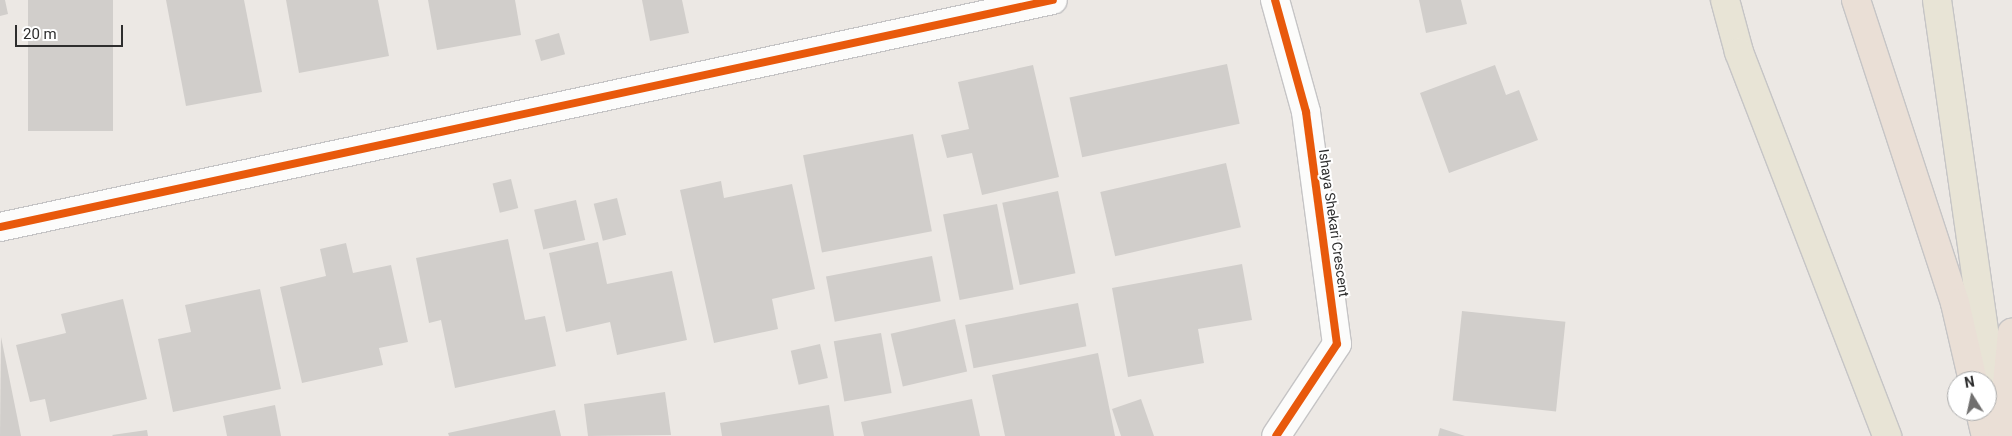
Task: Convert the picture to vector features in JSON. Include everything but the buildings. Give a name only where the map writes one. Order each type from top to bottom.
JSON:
[{"type":"highway","points":[[1856,0],[1955,303],[1971,371]]},
{"type":"highway","points":[[2001,436],[2012,332]]},
{"type":"highway","points":[[1982,421],[1986,436]]},
{"type":"main road","points":[[1725,0],[1739,52],[1887,436]]},
{"type":"main road","points":[[1937,0],[2001,436]]},
{"type":"street","points":[[0,227],[1053,0]]},
{"type":"street","name":"Ishaya Shekari Crescent","points":[[1275,0],[1306,112],[1337,344],[1276,436]]},
{"type":"cycle path","points":[[0,227],[1053,0]]},
{"type":"cycle path","points":[[1275,0],[1306,112],[1337,344],[1276,436]]}]
